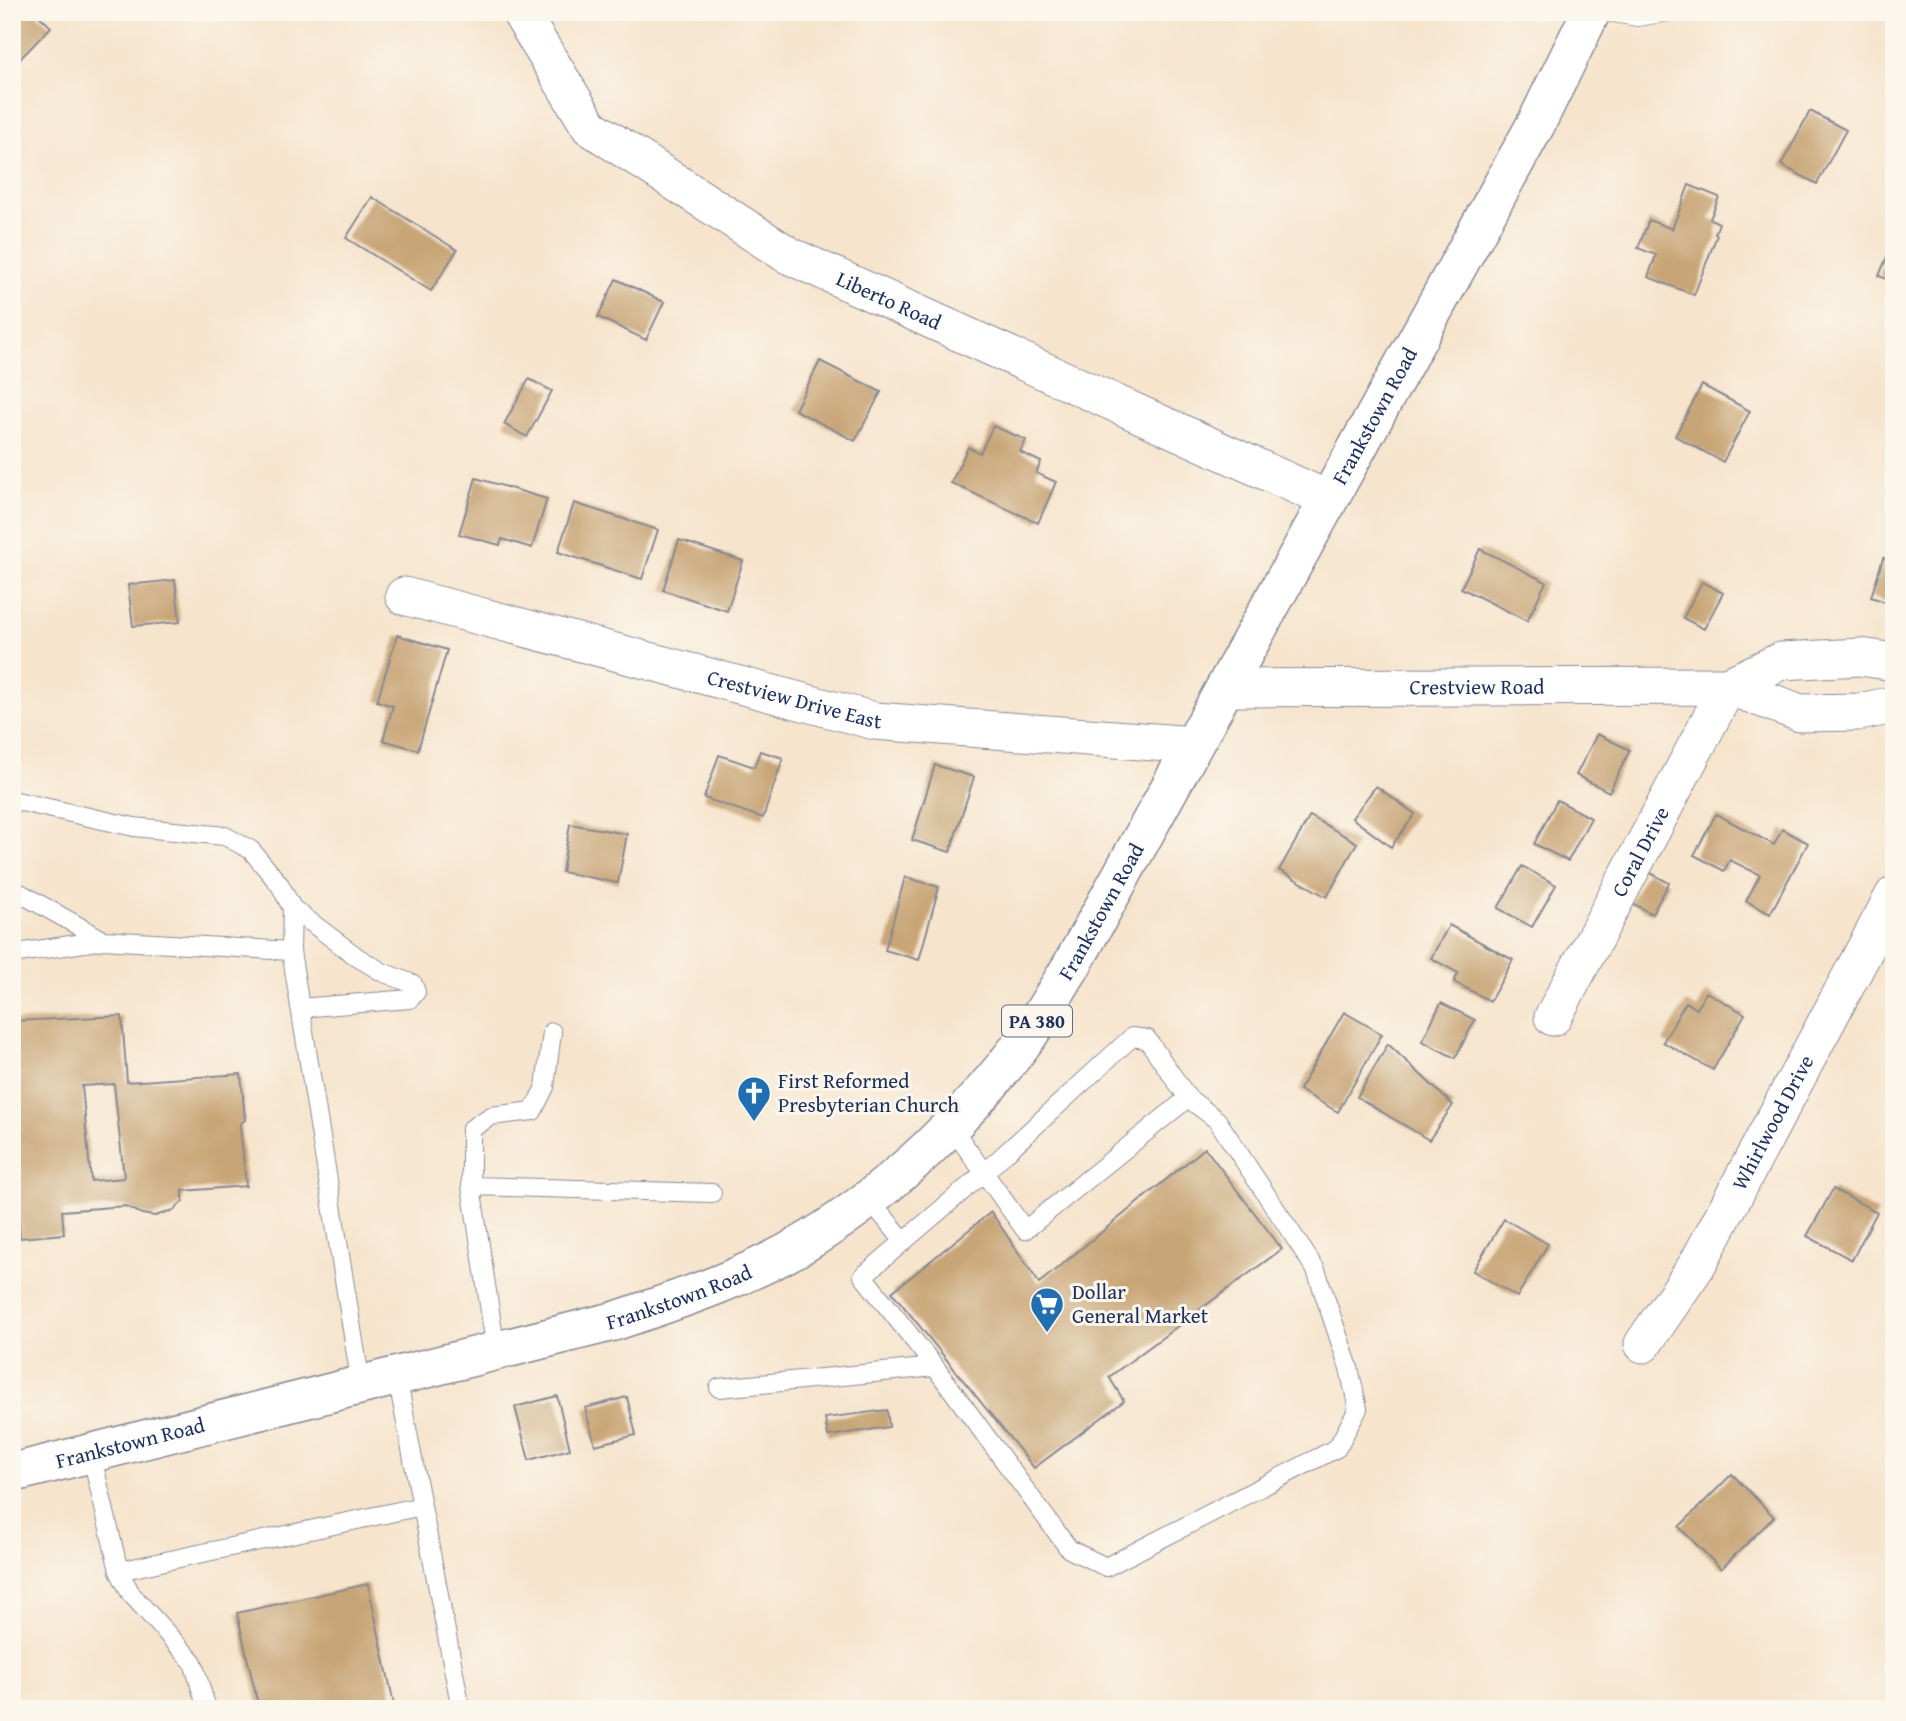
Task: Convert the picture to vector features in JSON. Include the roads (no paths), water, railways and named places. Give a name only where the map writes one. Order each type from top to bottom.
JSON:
[{"type":"main road","name":"Frankstown Road","points":[[12,1473],[615,1321],[680,1299],[810,1240],[869,1199],[950,1125],[1027,1037],[1072,965],[1536,124],[1591,12]]},
{"type":"street","name":"Liberto Road","points":[[520,12],[590,127],[788,255],[1328,499]]},
{"type":"street","name":"Crestview Drive East","points":[[404,596],[875,722],[1194,745]]},
{"type":"street","name":"Crestview Road","points":[[1728,686],[1781,661],[1861,657],[1894,662]]},
{"type":"street","name":"Crestview Road","points":[[1225,688],[1728,686],[1800,713],[1859,712],[1894,705]]},
{"type":"street","name":"Coral Drive","points":[[1553,1017],[1728,686]]},
{"type":"street","name":"Whirlwood Drive","points":[[1643,1344],[1697,1265],[1894,895]]},
{"type":"lane","points":[[1606,12],[1638,17],[1668,12]]},
{"type":"lane","points":[[12,800],[134,827],[225,836],[251,850],[280,885],[292,908],[357,957],[382,972],[413,984],[416,992],[410,999],[300,1008]]},
{"type":"lane","points":[[12,892],[20,893],[103,940]]},
{"type":"lane","points":[[292,908],[291,951],[300,1008],[379,1381],[422,1506],[461,1709]]},
{"type":"lane","points":[[12,954],[103,940],[291,951]]},
{"type":"lane","points":[[496,1351],[471,1185],[471,1129],[491,1116],[533,1111],[545,1087],[552,1032]]},
{"type":"lane","points":[[1132,1037],[1147,1039],[1188,1098],[1217,1121],[1317,1270],[1349,1368],[1358,1409],[1337,1448],[1106,1567],[1069,1549],[935,1367],[863,1276],[985,1172],[1132,1037]]},
{"type":"lane","points":[[950,1125],[1025,1230],[1188,1098]]},
{"type":"lane","points":[[471,1185],[712,1192]]},
{"type":"lane","points":[[869,1199],[904,1241]]},
{"type":"lane","points":[[719,1388],[935,1367]]},
{"type":"lane","points":[[91,1453],[120,1571],[131,1594],[193,1662],[207,1709]]},
{"type":"lane","points":[[120,1571],[422,1506]]},
{"type":"place","name":"First Reformed Presbyterian Church","points":[[754,1123]]},
{"type":"place","name":"Dollar General Market","points":[[1047,1334]]}]
